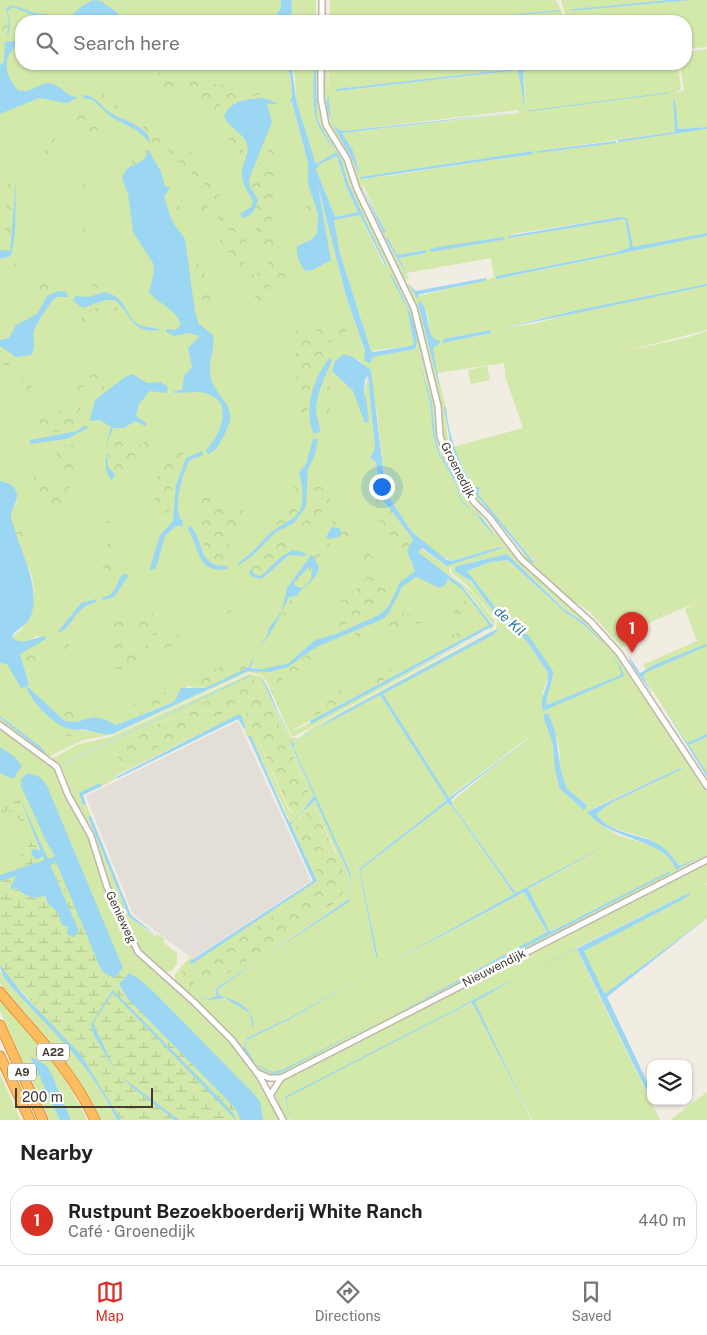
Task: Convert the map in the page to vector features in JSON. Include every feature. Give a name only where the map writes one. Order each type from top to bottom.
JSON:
[{"type":"highway","name":"A22","points":[[0,992],[56,1056],[83,1096],[95,1120]]},
{"type":"highway","name":"A9","points":[[0,1025],[43,1120]]},
{"type":"highway","name":"A9","points":[[0,1056],[30,1120]]},
{"type":"street","points":[[322,0],[322,15]]},
{"type":"street","name":"Groenedijk","points":[[321,70],[321,99],[326,125],[347,160],[357,188],[414,308],[438,406],[440,436],[446,453],[474,502],[489,517],[511,548],[591,622],[619,653],[707,786]]},
{"type":"street","name":"Genieweg","points":[[0,724],[57,767],[68,795],[91,836],[107,887],[138,952],[225,1034],[258,1073],[271,1094],[283,1120]]},
{"type":"street","name":"Nieuwendijk","points":[[281,1078],[707,860]]},
{"type":"street","points":[[258,1073],[269,1078],[281,1078]]},
{"type":"street","points":[[271,1094],[281,1078]]},
{"type":"shaded area","points":[[238,721],[311,881],[193,959],[133,914],[86,796]]},
{"type":"shaded area","points":[[209,918],[215,924],[194,947],[187,941],[187,937],[201,922]]},
{"type":"green space","points":[[0,0],[281,0],[280,9],[276,15],[15,15],[15,70],[289,70],[292,102],[308,163],[308,184],[318,214],[317,233],[311,240],[298,246],[305,271],[313,270],[331,260],[318,186],[346,296],[369,364],[373,357],[415,349],[417,346],[406,301],[391,274],[407,308],[414,345],[371,351],[340,253],[334,220],[360,215],[384,266],[386,266],[348,183],[341,159],[317,118],[316,70],[319,70],[320,117],[344,157],[412,308],[436,405],[445,456],[469,501],[508,548],[532,572],[529,575],[507,554],[457,566],[460,573],[477,588],[494,612],[526,640],[548,671],[549,676],[543,691],[543,710],[547,709],[547,693],[553,678],[553,671],[521,629],[499,612],[466,571],[490,562],[508,560],[565,612],[584,625],[606,649],[585,623],[566,610],[570,606],[614,651],[707,791],[707,858],[278,1077],[267,1077],[256,1070],[175,984],[175,974],[190,957],[193,960],[192,964],[317,881],[251,736],[248,739],[244,729],[246,727],[240,714],[115,776],[115,779],[102,786],[101,783],[79,794],[83,805],[86,804],[91,816],[88,818],[129,917],[155,936],[157,934],[165,939],[163,942],[177,953],[177,964],[171,971],[162,972],[139,950],[105,877],[93,840],[61,775],[63,773],[74,798],[62,768],[51,759],[77,745],[113,736],[249,674],[261,676],[264,680],[290,735],[292,738],[298,738],[315,726],[496,629],[497,621],[467,585],[452,573],[451,566],[450,574],[472,592],[495,621],[493,628],[293,737],[290,733],[489,630],[492,623],[466,590],[418,552],[420,548],[447,566],[503,548],[500,547],[452,561],[437,554],[412,532],[386,493],[377,413],[368,369],[359,360],[335,361],[332,371],[353,391],[358,402],[364,395],[368,375],[375,448],[370,458],[376,461],[380,494],[413,539],[407,551],[415,572],[446,581],[448,579],[463,590],[490,625],[291,731],[267,679],[267,682],[262,675],[249,672],[115,734],[83,740],[48,757],[0,723],[0,718],[48,753],[0,716],[0,652],[26,687],[57,722],[79,730],[113,734],[248,671],[263,669],[251,667],[254,655],[249,667],[211,685],[195,688],[188,686],[177,695],[174,702],[116,725],[104,719],[93,717],[76,722],[65,721],[27,686],[29,683],[20,654],[41,637],[37,636],[21,642],[12,637],[22,629],[32,611],[34,591],[32,576],[14,534],[10,514],[17,501],[16,491],[7,482],[0,481],[0,259],[11,256],[0,250]],"holes":[[[419,355],[432,403],[435,436],[440,454],[455,477],[461,499],[472,511],[460,499],[456,483],[439,455],[433,436],[430,403]],[[472,511],[482,518],[498,541]],[[502,627],[493,635],[413,676]],[[250,675],[70,761],[60,765],[56,761],[61,764]],[[413,676],[382,694],[448,798],[540,729],[451,802],[516,893],[590,855],[527,890],[550,932],[670,872],[388,1018],[547,933],[524,892],[390,964],[514,894],[452,806],[447,803],[360,870],[378,958],[376,957],[359,869],[447,800],[380,695],[315,730],[338,715]],[[262,679],[279,712],[288,738]],[[259,685],[303,778],[293,812],[289,811],[242,704],[122,764],[110,748],[193,707]],[[548,713],[559,747],[561,771],[567,789],[587,805],[584,809],[558,783]],[[300,740],[293,746],[351,874],[349,902],[267,954],[349,899],[350,876],[315,800],[298,815],[314,796],[289,741],[294,744]],[[680,768],[611,803],[596,814],[617,829],[658,844],[680,866],[704,856],[676,870],[672,862],[661,851],[620,836],[593,819],[590,810]],[[314,806],[336,852],[341,899],[209,986],[209,993],[201,966],[322,882],[297,826],[303,826],[299,819]],[[261,959],[217,990],[220,996],[236,1001],[246,1008],[250,1012],[252,1022],[250,1013],[235,1002],[226,999],[208,1000],[199,995],[208,999],[217,996],[215,989]],[[372,972],[292,1018],[247,1040],[245,1047],[254,1061],[243,1048],[247,1038],[291,1017]]]},
{"type":"green space","points":[[292,0],[316,0],[316,15],[291,15]]},
{"type":"green space","points":[[330,0],[556,0],[562,15],[519,15],[330,15]]},
{"type":"green space","points":[[561,0],[707,0],[707,47],[692,48],[692,15],[565,15]]},
{"type":"green space","points":[[6,9],[9,21],[7,35],[2,37],[0,11]]},
{"type":"green space","points":[[707,49],[707,127],[678,129],[673,101],[675,132],[537,151],[569,149],[707,129],[707,233],[635,248],[631,246],[627,218],[620,217],[512,234],[509,238],[625,219],[630,247],[614,253],[496,276],[502,278],[707,236],[707,284],[573,311],[502,328],[533,324],[578,312],[707,286],[707,330],[622,352],[689,337],[707,331],[707,734],[687,743],[643,676],[645,673],[706,646],[645,670],[644,664],[697,641],[685,609],[696,603],[659,614],[612,633],[624,647],[621,647],[590,612],[570,598],[539,568],[535,570],[521,557],[471,497],[445,446],[441,412],[428,348],[418,317],[405,287],[409,283],[418,296],[487,280],[494,277],[491,258],[406,273],[399,258],[426,253],[425,250],[397,255],[388,238],[386,240],[409,279],[403,280],[324,114],[322,70],[327,70],[328,92],[329,70],[506,70],[337,89],[337,91],[519,70],[526,106],[523,71],[529,70],[679,70],[681,89],[675,93],[684,90],[681,70],[692,70],[692,51]],"holes":[[[329,96],[332,122],[338,129],[343,131],[518,110],[519,113],[342,133],[353,152],[359,170],[357,171],[349,150],[329,118]],[[533,151],[532,154],[387,176],[361,177]],[[362,183],[386,232],[384,234],[363,192]],[[504,237],[505,239],[431,252],[431,249]],[[418,304],[427,311],[430,336],[438,344],[433,348],[437,373]],[[491,330],[491,333],[444,342],[444,339]],[[504,363],[506,379],[523,428],[453,447],[474,487],[480,487],[478,494],[483,502],[534,561],[521,552],[481,502],[451,447],[447,434],[445,402],[437,373]]]},
{"type":"green space","points":[[293,70],[314,70],[316,120],[322,134],[336,152],[316,164],[296,100]]},
{"type":"green space","points":[[163,71],[183,79],[191,77],[213,84],[228,85],[238,95],[248,92],[253,95],[259,92],[274,92],[276,97],[269,94],[229,99],[221,103],[216,111],[189,97],[181,90],[159,87],[148,78]]},
{"type":"green space","points":[[93,91],[110,98],[123,112],[122,114],[116,116],[89,96]]},
{"type":"green space","points":[[87,110],[98,126],[91,144],[88,143],[84,132],[81,133],[82,138],[80,139],[76,130],[69,127],[69,122],[75,112]]},
{"type":"green space","points":[[149,120],[157,122],[171,137],[193,154],[226,206],[213,199],[210,188],[187,170],[169,151],[151,141],[143,130],[144,123]]},
{"type":"green space","points":[[49,132],[53,134],[57,143],[54,145],[54,148],[59,151],[57,158],[48,165],[45,162],[45,141],[34,138]]},
{"type":"green space","points":[[232,133],[239,138],[243,148],[243,152],[238,159],[232,157],[226,147]]},
{"type":"green space","points":[[269,149],[273,150],[276,158],[271,216],[277,257],[289,287],[284,290],[275,284],[272,275],[268,272],[268,264],[251,213],[258,199],[249,182]]},
{"type":"green space","points":[[148,150],[145,159],[132,165],[131,162]]},
{"type":"green space","points":[[337,156],[346,186],[358,212],[335,217],[316,169],[320,164]]},
{"type":"green space","points":[[172,161],[206,190],[205,193],[180,182]]},
{"type":"green space","points":[[84,167],[89,173],[89,190],[87,194],[84,192],[79,168]]},
{"type":"green space","points":[[15,181],[10,251],[0,250],[0,244],[4,244],[8,182]]},
{"type":"green space","points":[[309,189],[317,206],[315,222],[308,225],[305,204]]},
{"type":"green space","points":[[176,200],[189,226],[189,235],[171,206],[172,201]]},
{"type":"green space","points":[[203,205],[208,206],[211,216],[238,245],[246,267],[252,274],[282,293],[271,297],[261,308],[241,272],[208,223],[201,208]]},
{"type":"green space","points":[[212,206],[240,229],[248,249],[246,254],[238,241],[214,212]]},
{"type":"green space","points":[[82,213],[85,216],[85,235],[81,225]]},
{"type":"green space","points":[[1,258],[17,259],[15,268],[11,267],[0,273]]},
{"type":"green space","points":[[198,262],[203,267],[215,312],[215,320],[211,321],[207,317],[206,307],[202,302],[203,291],[197,281],[199,271],[196,266]]},
{"type":"green space","points":[[251,263],[261,268],[266,279],[258,275]]},
{"type":"green space","points":[[95,270],[103,285],[104,292],[91,296],[92,276]]},
{"type":"green space","points":[[49,276],[55,283],[54,289],[45,293],[39,301],[35,302],[38,286]]},
{"type":"green space","points":[[110,303],[117,306],[119,314],[117,319],[98,318],[83,322],[80,315],[103,304]]},
{"type":"green space","points":[[301,322],[329,350],[317,368],[311,386],[307,425],[303,422],[301,413],[301,394],[293,362],[299,345],[296,330]]},
{"type":"green space","points":[[311,326],[335,330],[344,326],[347,331],[342,338],[329,343]]},
{"type":"green space","points":[[10,352],[16,357],[23,357],[28,364],[19,370],[10,365],[0,365],[0,356]]},
{"type":"green space","points":[[90,366],[99,374],[105,392],[97,398],[94,378],[86,377],[82,391],[74,390],[79,368]]},
{"type":"green space","points":[[487,366],[490,380],[471,384],[468,370]]},
{"type":"green space","points":[[30,375],[33,399],[29,403],[25,401],[21,378]]},
{"type":"green space","points":[[329,381],[331,392],[328,424],[323,428],[323,404]]},
{"type":"green space","points":[[79,402],[82,422],[64,431],[40,434],[36,422],[41,418]]},
{"type":"green space","points":[[113,432],[120,432],[127,450],[131,451],[149,439],[151,443],[126,466],[122,476],[118,478],[119,472],[112,469],[108,455],[109,441]]},
{"type":"green space","points":[[71,444],[77,447],[66,502],[59,504],[58,509],[68,516],[68,525],[53,517],[44,506],[32,472],[35,471],[48,490],[54,492],[60,488],[63,483],[63,471],[53,447]]},
{"type":"green space","points":[[179,449],[185,449],[174,473],[168,517],[153,497],[156,478]]},
{"type":"green space","points":[[316,477],[345,522],[360,539],[340,544],[332,537],[339,537],[341,531],[333,527],[332,512],[326,507],[305,530],[300,525],[306,521],[313,510]]},
{"type":"green space","points":[[299,478],[303,493],[301,506],[294,516],[274,530]]},
{"type":"green space","points":[[371,492],[380,494],[413,539],[407,551],[389,533],[373,509],[369,495]]},
{"type":"green space","points":[[203,495],[206,495],[215,504],[245,511],[222,562],[216,561],[205,547],[202,539],[200,522]]},
{"type":"green space","points":[[109,519],[109,532],[112,536],[116,573],[110,579],[104,576],[103,568],[107,549],[105,523]]},
{"type":"green space","points":[[19,531],[22,532],[28,551],[24,556],[14,534]]},
{"type":"green space","points":[[286,534],[290,542],[288,548],[261,574],[255,573],[252,567],[254,564]]},
{"type":"green space","points":[[325,538],[332,541],[318,559],[314,559],[312,554]]},
{"type":"green space","points":[[368,549],[373,559],[371,562],[365,563],[363,554]]},
{"type":"green space","points":[[374,565],[390,588],[380,609],[335,629],[329,628],[327,625],[339,611],[341,600],[362,585]]},
{"type":"green space","points":[[539,566],[577,602],[574,605],[535,570]]},
{"type":"green space","points":[[309,567],[312,568],[311,580],[301,589],[294,582]]},
{"type":"green space","points":[[532,572],[570,606],[566,610],[529,575]]},
{"type":"green space","points":[[234,592],[240,600],[233,610],[210,626],[198,622],[223,607]]},
{"type":"green space","points":[[459,598],[465,599],[469,604],[468,609],[455,617],[454,604]]},
{"type":"green space","points":[[288,599],[297,603],[296,607],[284,627],[274,636],[270,630],[284,611]]},
{"type":"green space","points":[[698,602],[636,628],[635,625],[622,630],[627,646],[624,647],[612,633],[659,614]]},
{"type":"green space","points":[[145,610],[151,611],[161,628],[156,635],[144,635],[139,622]]},
{"type":"green space","points":[[397,614],[415,615],[425,621],[400,630],[385,628],[384,625]]},
{"type":"green space","points":[[116,620],[123,622],[126,648],[119,652],[112,643],[110,625]]},
{"type":"green space","points":[[487,622],[486,626],[438,646],[436,644],[450,636]]},
{"type":"green space","points":[[368,628],[374,631],[368,638],[363,641],[354,639],[355,634]]},
{"type":"green space","points":[[179,632],[177,643],[157,655],[119,670],[110,667],[143,647]]},
{"type":"green space","points":[[68,635],[69,656],[62,661],[60,640]]},
{"type":"green space","points":[[316,647],[316,650],[326,654],[320,664],[309,670],[295,671],[291,674],[286,671],[285,668],[301,660]]},
{"type":"green space","points":[[35,649],[38,650],[41,662],[37,679],[34,680],[24,657],[26,653]]},
{"type":"green space","points":[[248,656],[249,667],[205,688],[192,683],[204,673]]},
{"type":"green space","points":[[390,669],[395,673],[365,690],[362,689],[373,675]]},
{"type":"green space","points":[[281,675],[284,682],[276,697],[291,728],[293,730],[306,726],[290,733],[267,682],[270,677]]},
{"type":"green space","points":[[253,679],[266,697],[292,753],[309,796],[297,811],[290,811],[242,704],[127,763],[122,764],[110,747]]},
{"type":"green space","points":[[335,688],[341,690],[344,697],[334,706],[309,718],[308,711],[320,702],[326,689]]},
{"type":"green space","points":[[164,691],[171,697],[129,720],[130,706]]},
{"type":"green space","points":[[59,705],[70,711],[83,713],[83,716],[76,718],[67,717],[59,711]]},
{"type":"green space","points":[[0,727],[51,764],[56,770],[84,825],[100,873],[136,953],[225,1036],[263,1084],[282,1120],[121,1120],[97,1078],[0,966]]},
{"type":"green space","points":[[68,728],[92,734],[67,736],[65,733]]},
{"type":"green space","points":[[707,737],[707,773],[689,745]]},
{"type":"green space","points":[[18,798],[28,823],[21,821],[8,810],[0,814],[0,809],[15,802],[14,800]]},
{"type":"green space","points":[[314,806],[346,881],[341,899],[209,986],[209,993],[199,988],[201,966],[321,882],[296,826],[302,826],[299,820]]},
{"type":"green space","points":[[35,838],[40,852],[33,848],[30,851],[42,856],[45,860],[8,872]]},
{"type":"green space","points":[[53,862],[58,865],[66,890],[103,972],[114,978],[118,974],[124,977],[119,984],[122,992],[235,1108],[241,1120],[236,1120],[233,1113],[219,1098],[113,991],[92,1021],[94,1035],[115,1072],[93,1023],[113,993],[225,1107],[234,1120],[179,1120],[122,1077],[133,1088],[175,1120],[121,1120],[81,1055],[0,965],[0,881],[18,875],[13,882],[16,888],[30,897],[45,895],[48,904],[57,911],[61,925],[68,927],[67,932],[71,935],[79,931],[51,867]]},
{"type":"green space","points":[[707,862],[707,883],[701,886],[707,884],[707,918],[606,993],[604,993],[584,953],[585,949],[680,901],[690,895],[689,893],[576,948],[647,1093],[647,1105],[653,1105],[660,1120],[532,1120],[475,1002],[518,977],[408,1034],[473,1002],[531,1120],[291,1120],[289,1114],[290,1120],[285,1120],[274,1092],[277,1085],[286,1077]]},
{"type":"green space","points":[[194,968],[194,990],[185,992],[177,984],[181,981],[181,972]]},
{"type":"green space","points":[[0,971],[85,1066],[117,1120],[101,1120],[91,1100],[68,1064],[0,983]]},
{"type":"green space","points":[[0,997],[59,1071],[87,1120],[71,1120],[52,1077],[40,1063],[31,1057],[60,1120],[50,1120],[0,1011]]},
{"type":"green space","points":[[0,1074],[18,1114],[21,1120],[0,1120]]},
{"type":"green space","points":[[707,1092],[707,1120],[670,1120],[692,1105]]},
{"type":"water","points":[[93,0],[101,1],[121,15],[72,15],[82,6]]},
{"type":"water","points":[[281,0],[292,0],[291,15],[276,15],[280,9]]},
{"type":"water","points":[[670,0],[692,0],[569,11],[574,9]]},
{"type":"water","points":[[12,5],[35,13],[52,15],[33,15],[13,7],[7,11],[10,24],[7,36],[9,21],[6,9]]},
{"type":"water","points":[[557,10],[562,11],[518,15],[509,15]]},
{"type":"water","points":[[15,41],[15,47],[7,61],[7,67],[10,79],[18,90],[28,91],[48,83],[57,86],[70,95],[78,97],[67,103],[39,98],[0,114],[0,65],[4,62],[5,42]]},
{"type":"water","points":[[289,70],[292,70],[296,100],[316,164],[336,152],[325,138],[317,122],[314,101],[316,70],[317,118],[341,159],[348,183],[386,264],[386,267],[360,215],[334,220],[340,253],[371,351],[414,345],[407,308],[391,274],[409,311],[413,323],[417,342],[415,349],[373,357],[370,364],[364,360],[365,351],[346,296],[318,186],[331,260],[313,270],[305,271],[300,262],[297,246],[311,240],[317,233],[318,214],[308,184],[308,163],[292,102],[289,101],[292,98]],"holes":[[[337,156],[346,186],[358,212],[335,217],[316,169],[320,164]]]},
{"type":"water","points":[[505,70],[518,70],[337,91],[336,89]]},
{"type":"water","points":[[518,70],[530,70],[523,71],[525,109]]},
{"type":"water","points":[[83,95],[92,97],[111,113],[141,128],[149,137],[150,143],[138,131],[111,117],[93,100],[83,98]]},
{"type":"water","points":[[329,95],[332,121],[338,129],[343,131],[520,112],[342,133],[353,151],[359,171],[357,171],[354,163],[332,122],[328,112],[327,103]]},
{"type":"water","points":[[264,98],[279,104],[267,104],[272,122],[249,179],[250,187],[258,199],[253,212],[242,218],[240,214],[251,207],[253,201],[242,179],[242,171],[248,148],[242,136],[229,124],[224,116],[231,107],[241,101]]},
{"type":"water","points":[[673,100],[675,100],[678,129],[707,127],[707,129],[618,142],[618,140],[675,132]]},
{"type":"water","points":[[616,141],[616,143],[537,153],[537,151]]},
{"type":"water","points":[[148,149],[161,172],[165,186],[170,188],[164,197],[172,221],[185,239],[195,312],[199,324],[213,335],[210,366],[211,378],[229,410],[228,426],[223,437],[219,445],[208,454],[206,450],[220,428],[223,411],[220,403],[215,397],[205,393],[174,393],[174,391],[182,390],[184,376],[192,367],[188,348],[200,336],[188,333],[175,336],[166,332],[167,329],[176,330],[181,324],[171,310],[149,292],[154,271],[153,263],[133,232],[128,194],[122,179],[127,169],[144,159]]},
{"type":"water","points":[[533,151],[533,154],[361,179],[360,177]]},
{"type":"water","points":[[16,180],[15,233],[11,256],[0,259],[0,250],[10,251]]},
{"type":"water","points":[[360,183],[386,232],[384,234]]},
{"type":"water","points":[[620,217],[627,218],[633,247],[707,233],[707,236],[496,279],[496,276],[614,253],[630,247],[625,219],[509,238],[508,236]]},
{"type":"water","points":[[504,237],[505,239],[502,240],[431,252],[430,249],[438,247]]},
{"type":"water","points":[[388,238],[397,255],[426,250],[426,253],[399,258],[409,279],[386,239]]},
{"type":"water","points":[[486,278],[487,280],[480,282],[421,294],[418,295],[418,299],[409,285],[416,291]]},
{"type":"water","points":[[707,284],[707,286],[500,329],[573,311]]},
{"type":"water","points":[[58,291],[66,292],[69,297],[56,297],[44,313],[34,331],[34,349],[31,355],[16,357],[0,346],[0,340],[9,338],[16,325],[37,314],[47,296]]},
{"type":"water","points":[[104,292],[112,294],[117,298],[138,324],[161,330],[151,331],[138,327],[115,300],[105,300],[83,308],[73,301],[75,296],[89,297]]},
{"type":"water","points":[[420,301],[426,311],[431,335],[440,341],[433,348],[440,389],[418,304]]},
{"type":"water","points":[[491,330],[491,333],[443,343],[443,339]]},
{"type":"water","points":[[344,354],[353,357],[371,370],[386,493],[412,532],[447,560],[452,561],[500,547],[503,548],[447,566],[422,548],[418,552],[462,586],[493,626],[311,724],[310,721],[489,625],[463,590],[448,579],[445,585],[440,588],[416,577],[402,587],[389,613],[383,619],[316,647],[288,667],[269,672],[248,671],[112,734],[70,729],[63,727],[50,718],[38,706],[26,687],[21,688],[7,664],[0,663],[0,481],[11,485],[16,491],[17,498],[11,518],[31,576],[34,597],[29,620],[12,637],[23,641],[45,636],[46,639],[20,654],[29,684],[27,686],[65,721],[76,722],[93,717],[104,719],[116,725],[174,702],[181,688],[205,688],[249,667],[254,654],[251,668],[263,669],[289,663],[315,640],[336,634],[379,615],[389,606],[400,582],[415,571],[407,551],[413,539],[380,496],[376,462],[370,458],[375,448],[368,376],[365,379],[364,395],[369,421],[365,423],[353,391],[332,371],[335,361]]},
{"type":"water","points":[[418,355],[432,403],[435,436],[440,454],[455,477],[461,499],[472,511],[482,518],[498,541],[478,517],[460,500],[456,483],[439,455],[433,436],[430,403]]},
{"type":"water","points":[[330,358],[332,360],[321,386],[316,405],[320,432],[314,434],[309,416],[312,395],[319,374]]},
{"type":"water","points":[[133,374],[147,383],[160,382],[167,386],[168,390],[166,393],[150,391],[139,404],[136,416],[147,424],[145,426],[135,421],[124,428],[113,428],[108,442],[111,427],[100,420],[90,421],[95,400],[125,377]]},
{"type":"water","points":[[444,407],[446,407],[449,429],[455,449],[468,478],[474,487],[480,487],[478,494],[534,562],[532,563],[476,495],[451,447]]},
{"type":"water","points":[[85,425],[88,428],[66,439],[30,444],[30,440],[77,431]]},
{"type":"water","points":[[313,439],[318,439],[315,455],[308,469],[306,507],[294,523],[276,532],[252,556],[239,565],[238,563],[251,553],[269,534],[292,519],[300,510],[303,498],[299,473],[306,464]]},
{"type":"water","points":[[106,450],[108,467],[115,474],[112,480],[107,470]]},
{"type":"water","points":[[202,451],[203,455],[190,460],[179,491],[178,509],[183,521],[182,526],[176,526],[165,536],[156,568],[149,571],[160,535],[173,521],[176,485],[186,458]]},
{"type":"water","points":[[190,525],[206,558],[211,563],[228,566],[227,569],[210,568],[204,564],[188,529]]},
{"type":"water","points":[[332,527],[339,528],[341,531],[339,537],[329,539],[326,537]]},
{"type":"water","points":[[293,550],[305,553],[306,556],[289,555],[262,579],[253,577],[249,573],[251,568],[255,575],[261,576],[282,556]]},
{"type":"water","points":[[312,554],[319,567],[316,576],[297,596],[289,597],[280,616],[263,643],[260,646],[267,636],[269,628],[282,611],[287,588]],"holes":[[[309,567],[312,569],[311,580],[302,588],[295,586],[294,582]]]},
{"type":"water","name":"de Kil","points":[[507,554],[564,609],[585,623],[607,648],[584,625],[565,612],[508,560],[490,562],[467,571],[499,612],[529,636],[553,671],[547,696],[547,705],[621,675],[619,666],[610,652],[621,667],[624,676],[543,711],[542,700],[548,680],[547,671],[526,640],[494,612],[472,582],[454,570],[457,566]]},
{"type":"water","points":[[123,574],[129,575],[114,597],[103,600],[102,597],[107,596],[113,591]]},
{"type":"water","points":[[96,599],[97,602],[83,608],[67,627],[57,633],[81,603]]},
{"type":"water","points":[[501,627],[493,635],[383,694],[449,798],[541,730],[455,796],[451,800],[452,804],[516,893],[616,840],[528,889],[550,932],[670,871],[670,873],[388,1018],[547,932],[524,892],[389,964],[514,894],[452,806],[447,803],[360,870],[378,958],[376,957],[359,869],[447,800],[380,695],[315,730],[338,715]]},
{"type":"water","points":[[706,644],[707,646],[645,673],[643,676],[652,693],[632,665],[628,655],[640,673],[656,664]]},
{"type":"water","points":[[251,676],[60,765],[61,764]]},
{"type":"water","points":[[261,677],[267,686],[289,738]]},
{"type":"water","points":[[657,697],[687,743],[707,734],[707,737],[689,745],[707,773],[707,777]]},
{"type":"water","points":[[548,713],[555,731],[561,771],[567,789],[587,805],[584,810],[560,789],[555,770],[553,745],[543,715]]},
{"type":"water","points":[[239,714],[246,728],[244,729],[238,719],[118,778],[114,778]]},
{"type":"water","points":[[0,716],[41,747],[47,755],[0,718]]},
{"type":"water","points":[[248,736],[251,736],[288,820],[291,823],[295,820],[291,825],[317,881],[192,964],[189,962],[313,881]]},
{"type":"water","points":[[289,740],[294,744],[300,740],[293,746],[351,874],[349,902],[267,955],[349,899],[350,876],[315,800],[298,816],[314,796]]},
{"type":"water","points":[[0,747],[15,757],[22,766],[13,779],[0,773]]},
{"type":"water","points":[[680,768],[682,769],[611,803],[596,814],[609,826],[658,844],[668,851],[680,866],[707,854],[676,870],[670,860],[661,852],[650,845],[609,829],[597,822],[587,812]]},
{"type":"water","points":[[27,773],[40,777],[47,786],[123,968],[114,978],[103,972],[100,967],[56,862],[51,864],[51,867],[79,931],[74,937],[67,934],[68,927],[62,925],[57,911],[48,904],[45,895],[33,897],[26,895],[16,888],[11,890],[11,885],[17,876],[0,881],[0,875],[45,860],[42,856],[37,860],[31,854],[33,848],[40,851],[40,849],[19,796],[47,857],[50,859],[55,856],[45,839],[21,786],[21,780]]},
{"type":"water","points":[[100,783],[102,786],[83,795],[86,804],[83,805],[79,793]]},
{"type":"water","points":[[91,816],[131,915],[157,936],[129,917],[88,817]]},
{"type":"water","points":[[689,893],[690,895],[680,901],[584,951],[604,993],[606,993],[707,918],[607,997],[647,1082],[647,1092],[577,949],[525,974]]},
{"type":"water","points":[[261,959],[217,990],[220,996],[239,1003],[249,1011],[252,1016],[253,1029],[250,1013],[225,998],[208,1000],[198,995],[208,999],[217,996],[215,989]]},
{"type":"water","points":[[0,965],[22,993],[81,1055],[121,1120],[117,1120],[97,1084],[74,1054],[7,982]]},
{"type":"water","points":[[373,972],[292,1018],[247,1040],[245,1047],[255,1062],[251,1060],[243,1048],[247,1038],[291,1017]]},
{"type":"water","points":[[129,973],[154,992],[252,1092],[260,1101],[263,1120],[241,1120],[235,1108],[128,999],[119,984]]},
{"type":"water","points":[[518,977],[475,1002],[532,1120],[472,1002],[286,1098],[290,1120],[285,1097]]},
{"type":"water","points":[[113,990],[219,1098],[233,1113],[236,1120],[113,993],[93,1023],[116,1072],[94,1035],[91,1024]]},
{"type":"water","points":[[382,1019],[278,1074],[271,1073],[257,1066],[272,1072],[282,1070]]},
{"type":"water","points":[[30,1056],[47,1066],[71,1120],[60,1120]]},
{"type":"water","points":[[122,1077],[179,1120],[175,1120],[133,1088]]},
{"type":"waterway","points":[[528,111],[668,93]]},
{"type":"place","name":"Rustpunt Bezoekboerderij White Ranch","points":[[632,653]]}]
